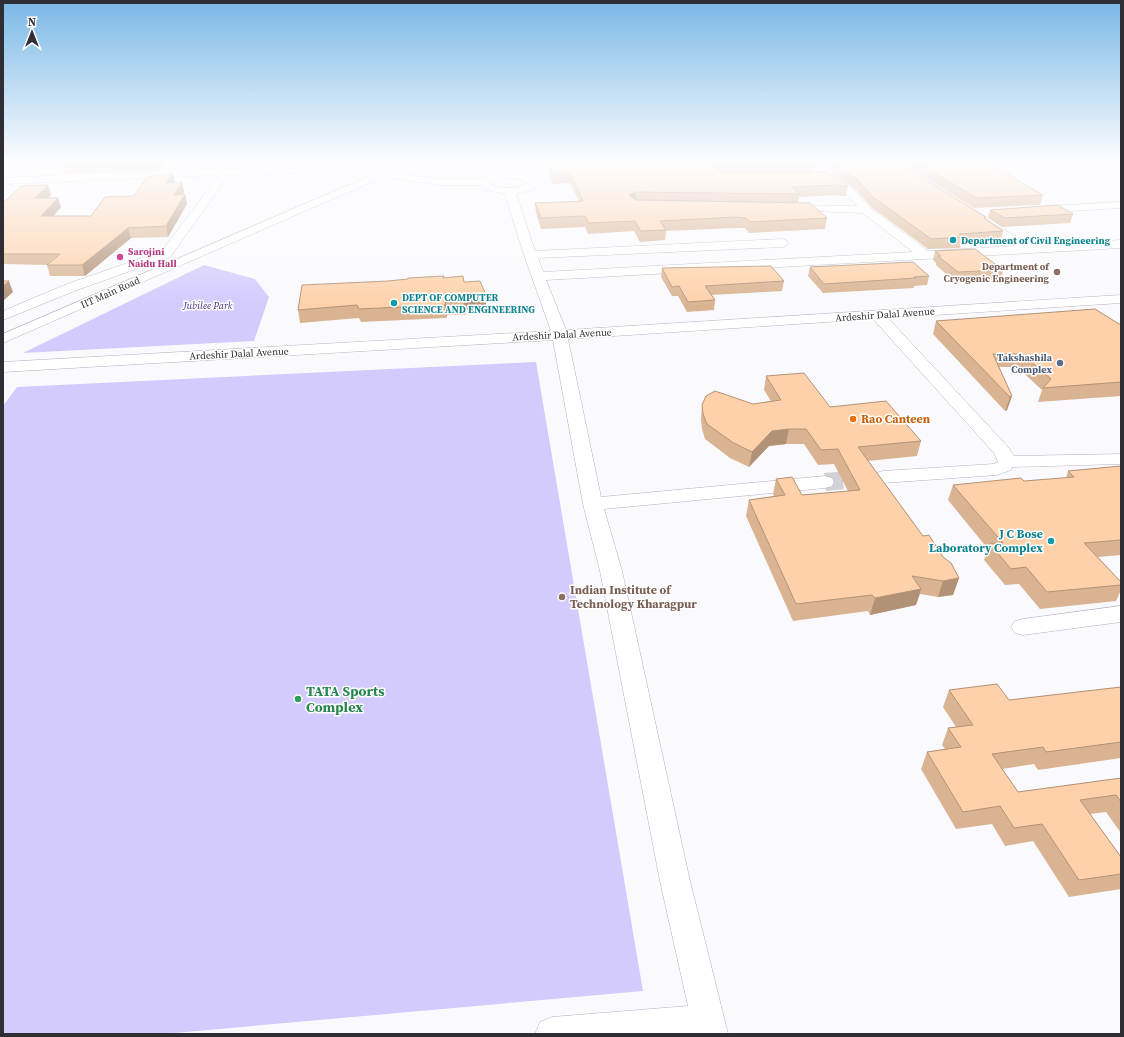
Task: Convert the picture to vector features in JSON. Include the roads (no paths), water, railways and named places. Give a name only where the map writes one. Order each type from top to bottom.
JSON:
[{"type":"street","points":[[3,316],[72,287],[166,254],[199,209]]},
{"type":"street","name":"IIT Main Road","points":[[3,339],[292,209]]},
{"type":"street","points":[[515,209],[530,255],[560,335],[593,504],[611,571],[675,881],[709,1028],[552,1034]]},
{"type":"street","points":[[840,209],[866,210],[924,254]]},
{"type":"street","points":[[1026,210],[1038,209]]},
{"type":"street","points":[[986,212],[971,214],[1028,249]]},
{"type":"street","points":[[530,255],[782,243]]},
{"type":"street","points":[[539,276],[1121,244]]},
{"type":"street","points":[[680,248],[694,268]]},
{"type":"street","name":"Ardeshir Dalal Avenue","points":[[3,367],[560,335],[1121,299]]},
{"type":"street","points":[[877,314],[1002,451],[1007,462]]},
{"type":"street","points":[[883,477],[997,469],[1004,466],[1007,462],[1121,459]]},
{"type":"street","points":[[593,504],[825,482]]},
{"type":"street","points":[[1023,626],[1121,614]]},
{"type":"tunnel","points":[[825,482],[869,478]]},
{"type":"place","name":"Department of Civil Engineering","points":[[953,240]]},
{"type":"place","name":"Sarojini Naidu Hall","points":[[120,257]]},
{"type":"place","name":"Department of Cryogenic Engineering","points":[[1057,272]]},
{"type":"place","name":"DEPT OF COMPUTER SCIENCE AND ENGINEERING","points":[[394,303]]},
{"type":"place","name":"Takshashila Complex","points":[[1060,363]]},
{"type":"place","name":"Rao Canteen","points":[[853,419]]},
{"type":"place","name":"J C Bose Laboratory Complex","points":[[1051,541]]},
{"type":"place","name":"Indian Institute of Technology Kharagpur","points":[[562,597]]},
{"type":"place","name":"TATA Sports Complex","points":[[298,699]]},
{"type":"park label","name":"Jubilee Park","points":[[208,305]]}]
